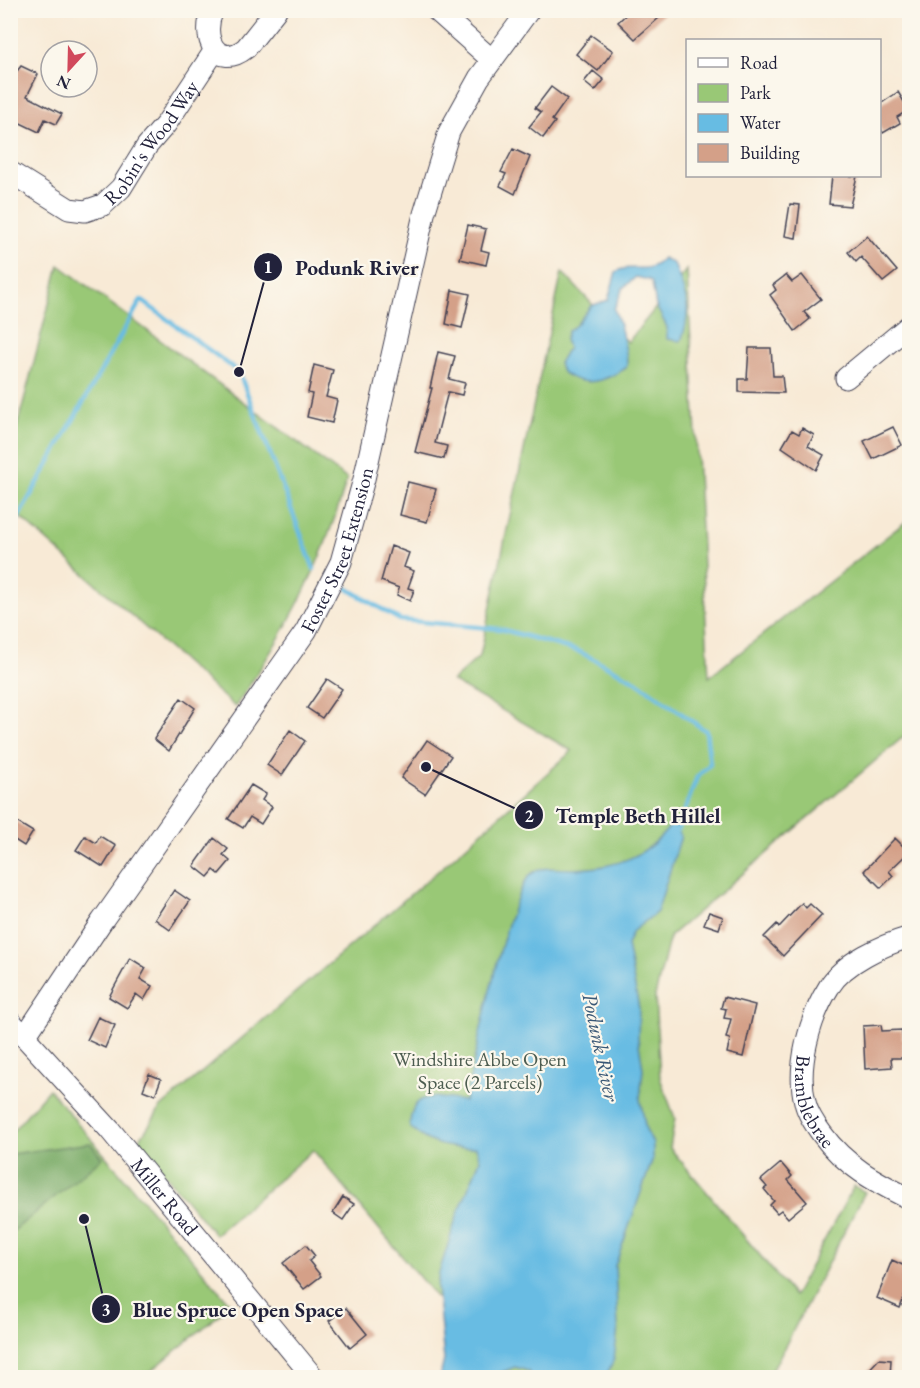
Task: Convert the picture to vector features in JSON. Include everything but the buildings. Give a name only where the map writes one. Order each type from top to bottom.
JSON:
[{"type":"street","points":[[213,10],[208,42],[214,50],[227,56],[240,53],[276,10]]},
{"type":"street","points":[[436,10],[492,60]]},
{"type":"street","name":"Foster Street Extension","points":[[18,1028],[108,912],[306,631],[341,562],[364,479],[427,204],[449,132],[492,60],[529,10]]},
{"type":"street","name":"Robin's Wood Way","points":[[10,172],[69,209],[85,211],[103,206],[122,188],[147,146],[166,123],[214,50]]},
{"type":"street","points":[[846,378],[909,325]]},
{"type":"street","name":"Bramblebrae","points":[[909,937],[860,958],[829,986],[812,1025],[802,1066],[805,1103],[821,1133],[840,1156],[862,1175],[909,1199]]},
{"type":"street","name":"Miller Road","points":[[18,1028],[110,1130],[314,1377]]},
{"type":"green space","points":[[59,265],[347,479],[326,542],[301,598],[271,652],[235,707],[11,509],[11,450]]},
{"type":"green space","name":"Windshire Abbe Open Space (2 Parcels)","points":[[687,269],[709,677],[909,519],[909,732],[670,936],[655,996],[660,1078],[675,1118],[670,1148],[794,1296],[854,1186],[865,1192],[769,1377],[503,1377],[313,1150],[215,1235],[138,1142],[161,1107],[438,871],[572,751],[452,681],[480,656],[562,272],[628,342]]},
{"type":"green space","points":[[49,1089],[231,1305],[144,1377],[11,1378],[11,1133]]},
{"type":"green space","points":[[90,1143],[102,1158],[11,1233],[11,1154]]},
{"type":"water","points":[[663,258],[674,264],[685,294],[687,320],[681,341],[667,339],[667,327],[656,306],[652,283],[636,277],[623,288],[614,309],[625,348],[626,368],[603,379],[587,382],[562,372],[559,363],[568,348],[565,340],[568,331],[576,325],[591,306],[608,300],[616,272],[627,268],[651,267]]},
{"type":"water","points":[[673,822],[681,836],[657,912],[633,931],[627,945],[639,1008],[638,1038],[643,1069],[640,1099],[646,1130],[653,1143],[653,1158],[615,1266],[618,1328],[614,1359],[608,1372],[600,1377],[533,1377],[528,1371],[515,1367],[490,1377],[440,1377],[444,1360],[437,1287],[439,1273],[457,1216],[480,1160],[476,1147],[449,1147],[424,1138],[410,1127],[411,1114],[421,1100],[428,1098],[465,1101],[502,945],[522,888],[531,874],[547,868],[590,868],[618,863],[643,852],[664,834]]},
{"type":"waterway","name":"Podunk River","points":[[10,532],[141,300],[239,372],[314,569]]},
{"type":"waterway","name":"Podunk River","points":[[345,587],[400,620],[501,629],[578,651],[636,681],[706,731],[710,764],[697,777],[676,834]]},
{"type":"place","name":"Podunk River","points":[[239,372]]},
{"type":"place","name":"Temple Beth Hillel","points":[[426,767]]},
{"type":"place","name":"Blue Spruce Open Space","points":[[84,1219]]}]
